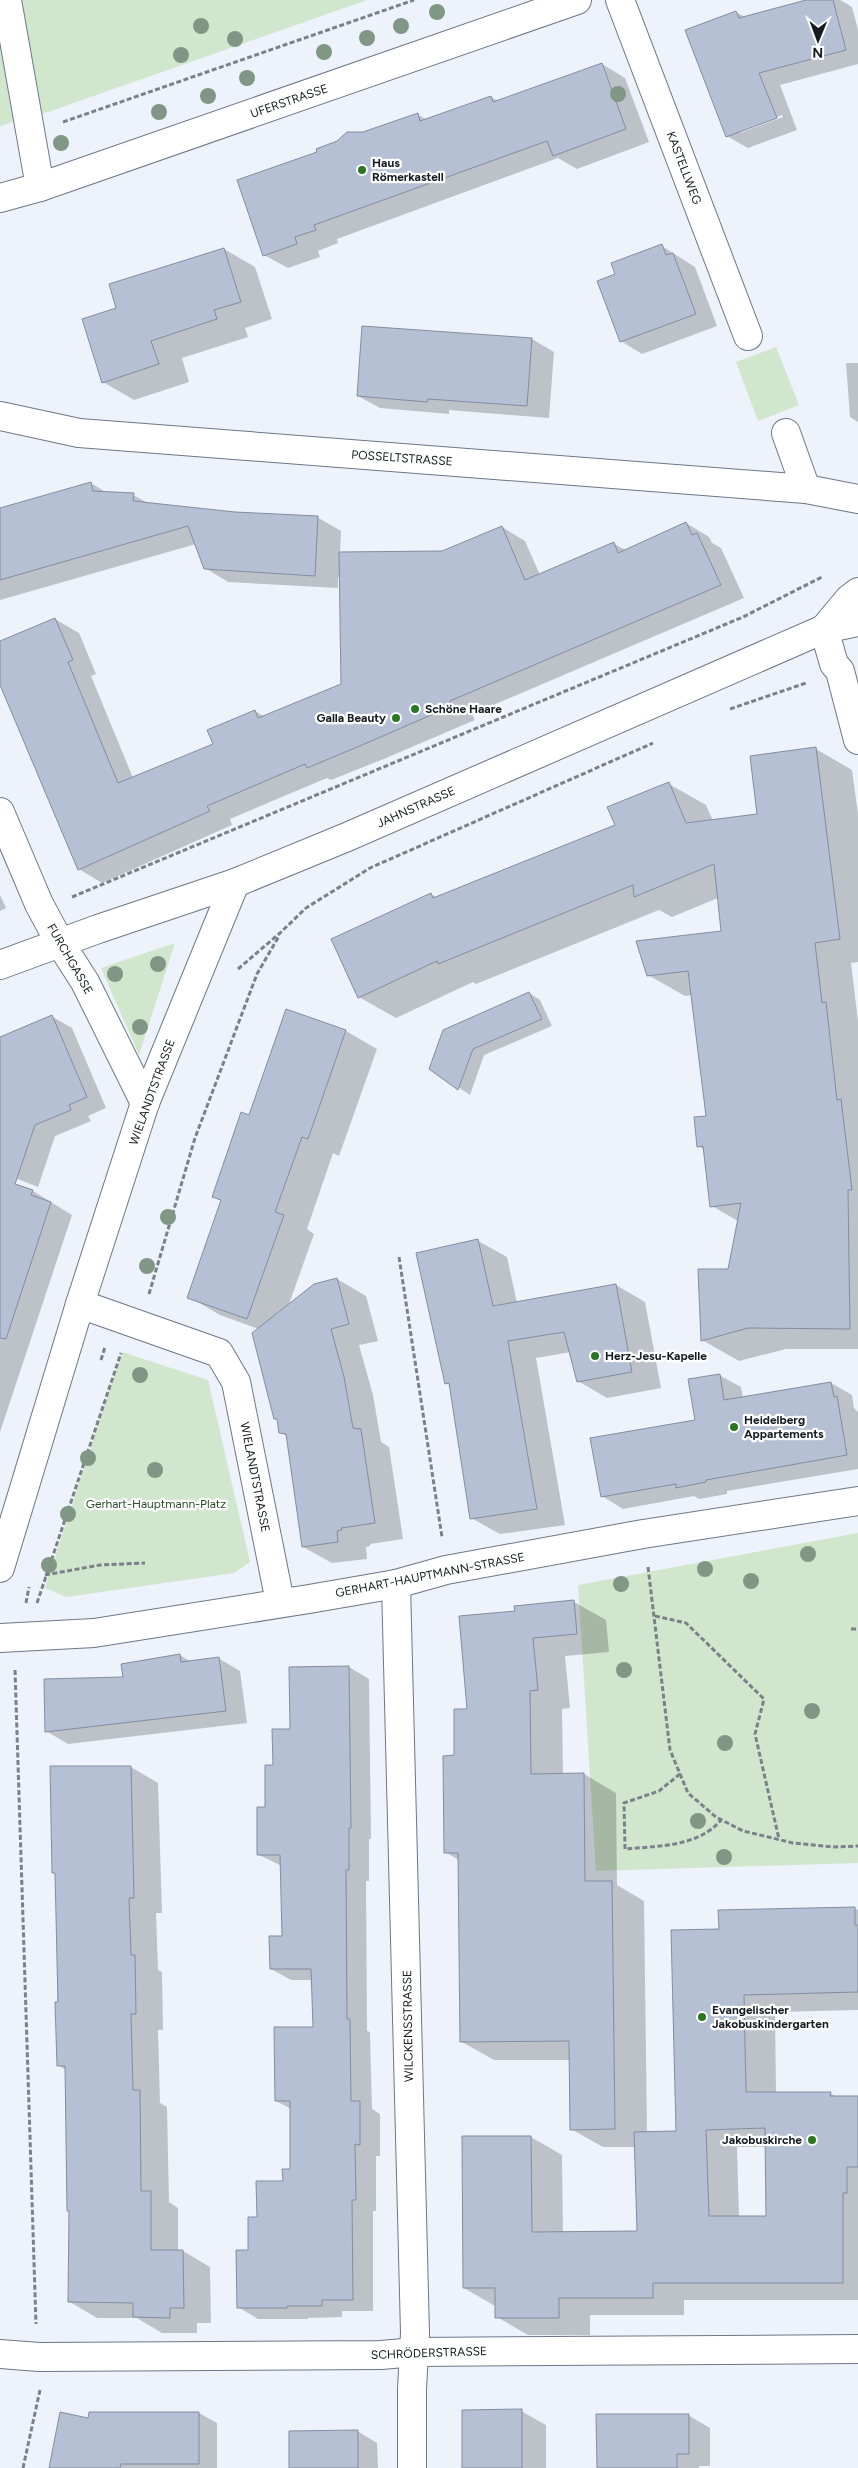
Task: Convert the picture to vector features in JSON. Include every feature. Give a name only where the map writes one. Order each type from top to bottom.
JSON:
[{"type":"street","points":[[8,0],[40,187]]},
{"type":"street","name":"UFERSTRASSE","points":[[0,198],[40,187],[577,0]]},
{"type":"street","name":"KASTELLWEG","points":[[620,0],[748,336]]},
{"type":"street","name":"POSSELTSTRASSE","points":[[0,416],[79,433],[806,489],[858,498]]},
{"type":"street","points":[[786,432],[806,489]]},
{"type":"street","name":"POSSELTSTRASSE","points":[[806,489],[858,481]]},
{"type":"street","name":"JAHNSTRASSE","points":[[824,629],[849,598],[858,592]]},
{"type":"street","name":"JAHNSTRASSE","points":[[0,965],[235,883],[347,838],[824,629],[858,622]]},
{"type":"street","points":[[824,629],[834,664],[840,671],[858,740]]},
{"type":"street","name":"FURCHGASSE","points":[[0,812],[39,904],[60,943],[85,982],[145,1103]]},
{"type":"street","name":"WIELANDTSTRASSE","points":[[0,1568],[80,1304],[145,1103],[235,883]]},
{"type":"street","name":"WIELANDTSTRASSE","points":[[80,1304],[219,1353],[236,1382],[280,1602]]},
{"type":"street","name":"GERHART-HAUPTMANN-STRASSE","points":[[0,1638],[94,1633],[396,1584],[446,1570],[643,1534],[858,1502]]},
{"type":"street","name":"WILCKENSSTRASSE","points":[[396,1584],[415,2352],[412,2389],[412,2468]]},
{"type":"street","name":"SCHRÖDERSTRASSE","points":[[0,2354],[39,2357],[858,2349]]},
{"type":"path","points":[[30,134],[414,0]]},
{"type":"path","points":[[68,899],[743,617],[825,575]]},
{"type":"path","points":[[728,710],[810,681]]},
{"type":"path","points":[[234,976],[239,967],[280,933],[306,908],[370,868],[657,741]]},
{"type":"path","points":[[147,1301],[195,1138],[257,974],[280,933]]},
{"type":"path","points":[[399,1257],[446,1570]]},
{"type":"path","points":[[35,1608],[124,1345]]},
{"type":"path","points":[[643,1534],[670,1750],[688,1793],[721,1820],[743,1831],[794,1844],[858,1846]]},
{"type":"path","points":[[45,1575],[100,1565],[145,1563]]},
{"type":"path","points":[[654,1616],[686,1623],[764,1698],[755,1734],[779,1840]]},
{"type":"path","points":[[851,1629],[858,1629]]},
{"type":"path","points":[[15,1666],[36,2326]]},
{"type":"path","points":[[681,1774],[659,1791],[624,1802],[624,1849],[683,1843],[711,1831],[721,1820]]},
{"type":"path","points":[[23,2468],[42,2384]]},
{"type":"green space","points":[[0,0],[367,0],[48,112],[0,126]]},
{"type":"green space","points":[[776,347],[799,405],[758,421],[736,362]]},
{"type":"green space","points":[[175,943],[139,1055],[101,968]]},
{"type":"green space","name":"Gerhart-Hauptmann-Platz","points":[[122,1352],[208,1380],[250,1562],[234,1573],[66,1597],[45,1588]]},
{"type":"green space","points":[[858,1533],[858,1863],[596,1871],[578,1585]]},
{"type":"building","points":[[806,0],[833,0],[846,50],[759,73],[777,118],[726,137],[685,30],[736,11],[739,18]]},
{"type":"building","points":[[602,63],[626,129],[553,156],[547,141],[314,225],[316,230],[295,237],[297,244],[263,256],[237,180],[317,152],[316,149],[337,141],[347,132],[363,132],[418,113],[420,121],[491,96],[493,102]]},
{"type":"building","points":[[662,244],[666,255],[673,253],[696,314],[620,342],[597,281],[615,274],[611,263]]},
{"type":"building","points":[[224,248],[241,302],[214,310],[217,319],[151,341],[159,364],[102,383],[82,319],[116,308],[109,284]]},
{"type":"building","points":[[362,326],[532,338],[527,406],[428,399],[427,402],[357,396]]},
{"type":"building","points":[[91,482],[93,491],[134,493],[133,501],[235,512],[318,516],[315,576],[204,569],[188,526],[0,580],[0,508]]},
{"type":"building","points":[[686,522],[692,535],[697,533],[721,585],[450,701],[452,706],[362,745],[307,768],[305,764],[207,806],[210,811],[78,870],[0,685],[0,641],[55,618],[73,660],[68,662],[118,783],[213,744],[207,730],[255,710],[258,718],[341,684],[339,552],[442,551],[502,526],[525,580],[614,542],[618,553]]},
{"type":"building","points":[[816,747],[840,939],[815,943],[822,1003],[826,1002],[837,1100],[841,1099],[852,1190],[848,1190],[850,1329],[748,1328],[701,1341],[698,1269],[728,1269],[741,1203],[710,1207],[703,1146],[697,1147],[694,1117],[706,1116],[688,971],[647,976],[636,941],[721,931],[714,864],[634,897],[633,885],[438,964],[437,961],[358,998],[331,939],[431,893],[433,898],[615,825],[607,807],[669,782],[686,823],[757,814],[750,756]]},
{"type":"building","points":[[529,992],[542,1019],[473,1049],[458,1090],[429,1069],[443,1030]]},
{"type":"building","points":[[286,1009],[346,1030],[308,1139],[302,1137],[275,1212],[284,1215],[247,1319],[187,1298],[221,1200],[212,1197],[241,1112],[249,1115]]},
{"type":"building","points":[[52,1015],[87,1097],[69,1105],[71,1110],[35,1125],[15,1184],[33,1190],[31,1195],[51,1202],[6,1339],[0,1338],[0,1037]]},
{"type":"building","points":[[478,1239],[493,1306],[616,1284],[632,1372],[577,1382],[564,1332],[508,1341],[537,1509],[470,1519],[449,1383],[445,1384],[416,1253]]},
{"type":"building","points":[[337,1278],[349,1324],[331,1329],[344,1377],[353,1428],[361,1429],[375,1523],[341,1528],[342,1530],[337,1531],[338,1542],[302,1547],[286,1434],[279,1433],[277,1419],[274,1419],[252,1333],[314,1284]]},
{"type":"building","points":[[720,1374],[724,1400],[831,1382],[834,1397],[837,1396],[847,1455],[706,1480],[706,1482],[676,1488],[676,1484],[601,1497],[590,1438],[695,1420],[688,1379]]},
{"type":"building","points":[[574,1600],[577,1634],[533,1638],[538,1690],[530,1691],[531,1774],[584,1773],[585,1881],[612,1881],[615,2129],[570,2130],[569,2041],[460,2042],[458,1853],[444,1853],[443,1756],[454,1755],[454,1709],[467,1709],[459,1616],[515,1611],[514,1606]]},
{"type":"building","points":[[180,1654],[181,1662],[219,1657],[226,1711],[45,1732],[44,1679],[123,1677],[121,1664]]},
{"type":"building","points":[[349,1666],[351,1828],[349,1828],[349,1870],[346,1870],[347,2019],[350,2019],[351,2101],[360,2101],[360,2145],[355,2144],[356,2200],[352,2200],[353,2300],[322,2300],[322,2306],[237,2308],[236,2250],[248,2250],[248,2217],[257,2217],[256,2181],[283,2181],[282,2169],[290,2169],[290,2101],[275,2101],[274,2027],[313,2027],[311,1969],[270,1969],[269,1936],[282,1936],[280,1855],[257,1855],[257,1807],[265,1807],[265,1765],[273,1765],[272,1729],[290,1729],[289,1667]]},
{"type":"building","points":[[50,1766],[131,1766],[134,1898],[129,1898],[131,1955],[135,1955],[136,2014],[131,2014],[133,2090],[140,2090],[141,2191],[151,2191],[151,2250],[183,2250],[184,2308],[170,2308],[170,2318],[133,2317],[133,2303],[68,2302],[69,2211],[67,2211],[65,2066],[57,2066],[55,2002],[58,2002],[55,1873],[52,1873]]},
{"type":"building","points":[[855,1907],[855,1925],[858,1925],[858,1992],[744,1995],[746,2092],[831,2092],[830,2096],[858,2096],[858,2167],[847,2167],[847,2193],[843,2193],[843,2283],[653,2283],[653,2298],[559,2298],[559,2318],[495,2318],[495,2288],[463,2288],[462,2136],[531,2136],[532,2232],[637,2231],[634,2132],[676,2131],[671,1930],[719,1929],[718,1910]],"holes":[[[765,2128],[766,2216],[709,2216],[706,2130]]]},
{"type":"building","points":[[522,2409],[522,2468],[462,2468],[462,2410]]},
{"type":"building","points":[[60,2412],[88,2418],[89,2412],[199,2412],[199,2464],[121,2464],[120,2468],[49,2468]]},
{"type":"building","points":[[596,2414],[689,2414],[689,2454],[677,2454],[677,2468],[597,2468]]},
{"type":"building","points":[[358,2430],[358,2468],[289,2468],[289,2431]]},
{"type":"place","name":"Haus Römerkastell","points":[[362,170]]},
{"type":"place","name":"Schöne Haare","points":[[415,709]]},
{"type":"place","name":"Galla Beauty","points":[[396,718]]},
{"type":"place","name":"Herz-Jesu-Kapelle","points":[[595,1356]]},
{"type":"place","name":"Heidelberg Appartements","points":[[734,1427]]},
{"type":"place","name":"Evangelischer Jakobuskindergarten","points":[[702,2017]]},
{"type":"place","name":"Jakobuskirche","points":[[812,2140]]}]
